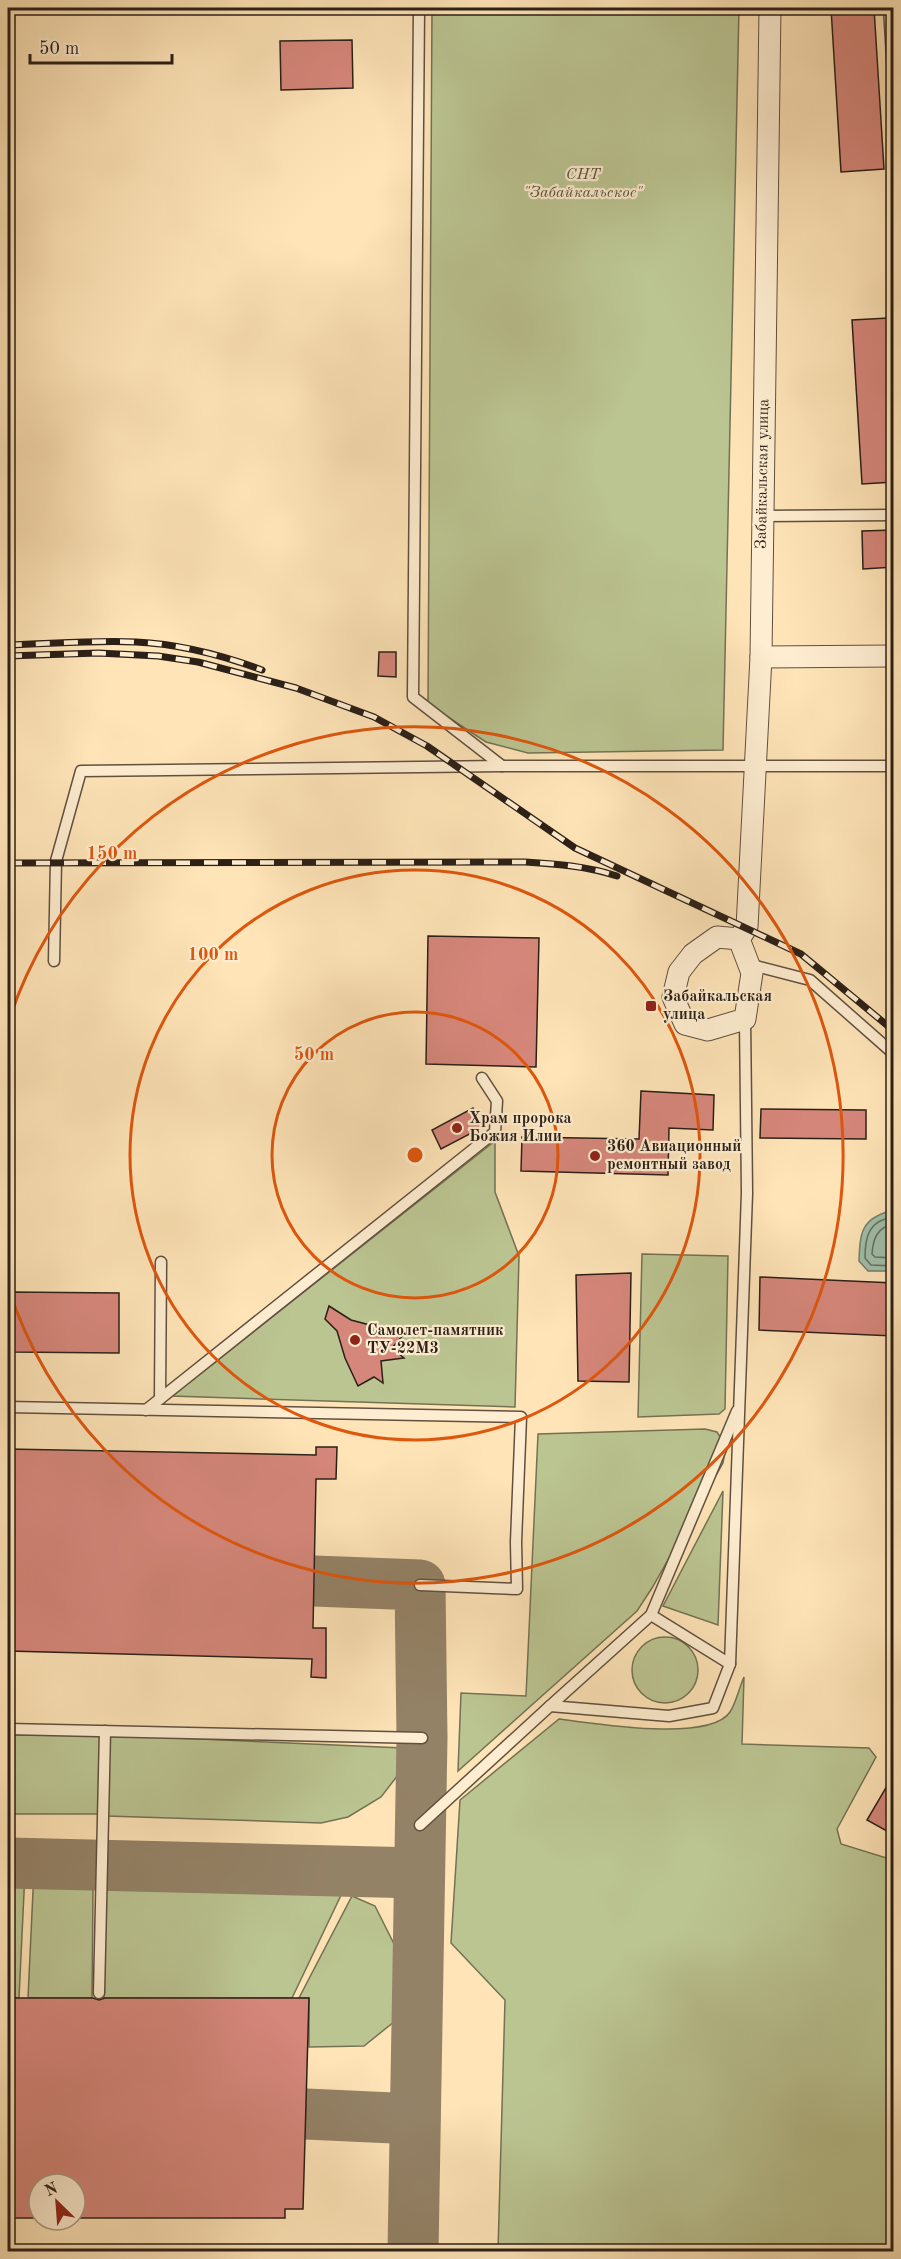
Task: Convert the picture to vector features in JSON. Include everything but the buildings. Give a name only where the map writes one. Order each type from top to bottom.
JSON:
[{"type":"street","name":"Забайкальская улица","points":[[739,939],[747,927],[761,657],[770,8]]},
{"type":"street","points":[[761,657],[894,656]]},
{"type":"street","points":[[717,938],[739,939],[748,964],[752,973],[745,1018],[708,1030],[685,1024],[673,997],[679,972],[693,954],[717,938]]},
{"type":"lane","points":[[419,8],[413,697],[502,766]]},
{"type":"lane","points":[[889,8],[894,90]]},
{"type":"lane","points":[[763,516],[894,515]]},
{"type":"lane","points":[[54,961],[56,861],[81,771],[502,766],[894,766]]},
{"type":"lane","points":[[748,964],[810,980],[894,1054]]},
{"type":"lane","points":[[550,1706],[669,1716],[713,1708],[730,1664],[747,1193],[745,1018]]},
{"type":"lane","points":[[146,1410],[495,1132],[497,1101],[482,1078]]},
{"type":"lane","points":[[160,1399],[161,1262]]},
{"type":"lane","points":[[420,1825],[651,1615],[740,1404]]},
{"type":"lane","points":[[8,1407],[521,1417],[516,1542],[517,1589],[420,1585]]},
{"type":"lane","points":[[651,1615],[730,1664]]},
{"type":"lane","points":[[8,1728],[422,1738]]},
{"type":"lane","points":[[99,1993],[105,1731]]},
{"type":"green space","name":"СНТ \"Забайкальское\"","points":[[432,8],[739,8],[723,750],[528,753],[486,742],[428,704]]},
{"type":"green space","points":[[495,1141],[495,1192],[519,1256],[515,1407],[172,1396]]},
{"type":"green space","points":[[642,1254],[728,1256],[725,1409],[719,1414],[638,1417]]},
{"type":"green space","points":[[705,1429],[717,1432],[726,1446],[723,1463],[637,1611],[458,1771],[461,1693],[526,1696],[538,1434]]},
{"type":"green space","points":[[723,1491],[718,1625],[663,1606]]},
{"type":"green space","points":[[658,1637],[672,1637],[684,1642],[693,1651],[698,1670],[696,1683],[689,1694],[672,1703],[658,1703],[646,1698],[637,1689],[632,1677],[632,1663],[637,1651],[646,1642]]},
{"type":"green space","points":[[744,1677],[742,1744],[869,1748],[876,1757],[837,1829],[841,1844],[893,1860],[893,2251],[498,2251],[505,2000],[451,1943],[460,1800],[559,1719],[649,1729],[699,1727],[718,1721],[730,1712]]},
{"type":"green space","points":[[8,1735],[101,1735],[98,1814],[8,1814]]},
{"type":"green space","points":[[110,1735],[403,1748],[398,1775],[381,1797],[348,1817],[321,1823],[107,1816]]},
{"type":"green space","points":[[34,1870],[86,1873],[86,1882],[93,1889],[92,1998],[28,1998]]},
{"type":"green space","points":[[8,1871],[25,1872],[19,1998],[8,1998]]},
{"type":"green space","points":[[115,1874],[326,1882],[343,1891],[292,1998],[103,1998],[103,1891],[113,1884]]},
{"type":"green space","points":[[352,1896],[375,1906],[399,1954],[395,2021],[364,2046],[309,2047],[309,1998],[299,1998]]},
{"type":"water","points":[[893,1211],[893,1271],[868,1271],[859,1261],[860,1242],[864,1228],[873,1218]]},
{"type":"taxiway","points":[[314,1581],[420,1585],[422,1738],[413,2252]]},
{"type":"taxiway","points":[[8,1863],[419,1873]]},
{"type":"taxiway","points":[[306,2114],[415,2119]]},
{"type":"railway","points":[[8,645],[104,641],[152,643],[200,651],[262,670]]},
{"type":"railway","points":[[8,656],[98,653],[158,656],[198,662],[296,688],[374,717],[427,746],[575,848],[801,954],[894,1031]]},
{"type":"railway","points":[[8,863],[525,862],[583,868],[617,876]]},
{"type":"place","name":"Забайкальская улица","points":[[651,1006]]},
{"type":"place","name":"Храм пророка Божия Илии","points":[[457,1128]]},
{"type":"place","name":"360 Авиационный ремонтный завод","points":[[595,1156]]},
{"type":"place","name":"Самолет-памятник ТУ-22М3","points":[[355,1340]]}]
